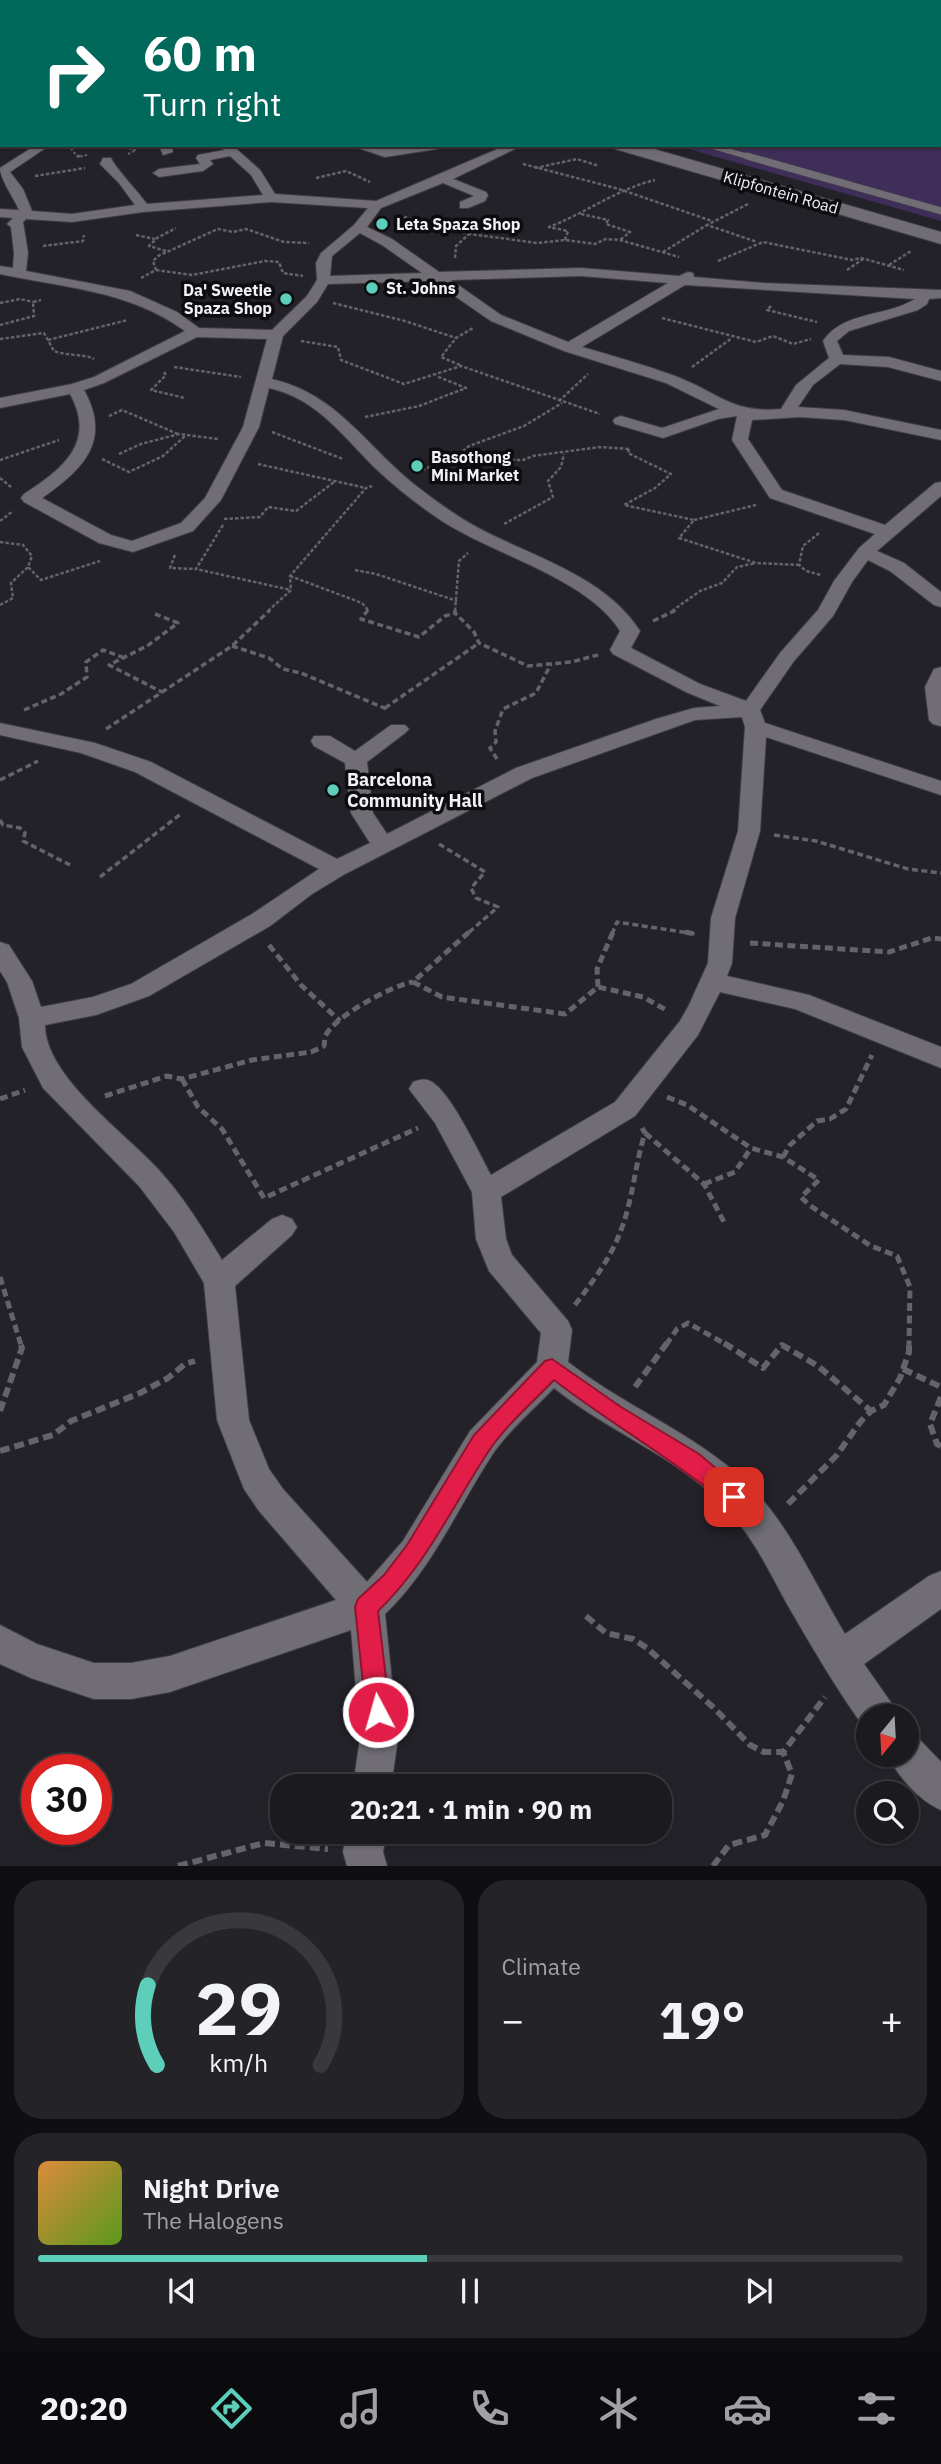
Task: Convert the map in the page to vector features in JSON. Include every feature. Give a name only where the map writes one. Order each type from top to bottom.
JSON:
[{"type":"main road","name":"Klipfontein Road","points":[[628,147],[941,238]]},
{"type":"street","points":[[19,274],[20,220],[24,203],[3,171],[41,147]]},
{"type":"street","points":[[362,147],[385,153],[445,150],[477,164]]},
{"type":"street","points":[[0,213],[20,220],[72,218],[143,208],[271,198],[375,207],[513,147]]},
{"type":"street","points":[[159,173],[203,167],[207,164],[202,158],[228,148],[256,173],[271,198]]},
{"type":"street","points":[[107,162],[143,208]]},
{"type":"street","points":[[443,179],[482,195],[481,198],[464,205]]},
{"type":"street","points":[[75,388],[85,401],[89,429],[77,459],[53,483],[30,498],[105,539],[133,547],[174,534],[201,514],[235,460],[247,435],[275,337],[312,299],[323,278],[321,264],[334,246],[359,228],[375,207]]},
{"type":"street","points":[[0,229],[20,220]]},
{"type":"street","points":[[359,228],[387,242],[496,318],[569,348],[671,380],[740,413]]},
{"type":"street","points":[[569,348],[706,264]]},
{"type":"street","points":[[0,270],[118,290],[172,314],[195,332]]},
{"type":"street","points":[[323,278],[581,272],[763,287],[941,294]]},
{"type":"street","points":[[837,359],[831,337],[842,329],[908,309],[922,301],[923,295]]},
{"type":"street","points":[[0,403],[75,388],[115,373],[195,332],[275,337]]},
{"type":"street","points":[[788,412],[791,401],[806,382],[837,359],[889,362],[941,376]]},
{"type":"street","points":[[264,382],[299,390],[343,425],[396,477],[461,526],[566,578],[608,604],[627,621],[625,640],[694,688],[753,719],[941,788]]},
{"type":"street","points":[[621,421],[663,433],[714,415],[788,412],[844,415],[941,435]]},
{"type":"street","points":[[740,413],[740,440],[756,458],[768,485],[784,499],[887,532]]},
{"type":"street","points":[[486,1192],[625,1109],[689,1027],[720,963],[727,901],[749,831],[753,719],[787,657],[826,612],[843,581],[865,552],[941,487]]},
{"type":"street","points":[[865,552],[897,567],[941,601]]},
{"type":"street","points":[[940,720],[934,687],[941,673]]},
{"type":"street","points":[[32,1018],[118,999],[261,920],[337,869],[512,779],[694,714],[753,719]]},
{"type":"street","points":[[356,760],[398,729]]},
{"type":"street","points":[[5,730],[77,746],[143,767],[337,869]]},
{"type":"street","points":[[322,741],[356,760]]},
{"type":"street","points":[[356,760],[362,813],[382,844]]},
{"type":"street","points":[[0,951],[19,981],[32,1018],[32,1034],[42,1063],[53,1081],[149,1178],[184,1224],[219,1281],[233,1420],[256,1478],[271,1500],[366,1607],[378,1712],[379,1738],[374,1774]]},
{"type":"street","points":[[713,982],[800,1001],[941,1058]]},
{"type":"street","points":[[0,1643],[31,1660],[94,1681],[131,1681],[170,1674],[366,1607],[392,1583],[415,1553],[482,1442],[552,1368],[557,1330],[500,1262],[491,1239],[486,1192],[444,1116],[423,1089]]},
{"type":"street","points":[[219,1281],[282,1227]]},
{"type":"street","points":[[552,1368],[614,1414],[715,1479],[754,1515],[782,1556],[845,1667],[870,1704]]},
{"type":"street","points":[[845,1667],[883,1627],[941,1588]]},
{"type":"street","points":[[919,1766],[941,1791]]},
{"type":"lane","points":[[715,147],[941,211]]},
{"type":"path","points":[[497,156],[624,190],[712,221]]},
{"type":"path","points":[[534,168],[551,161],[564,164],[577,159],[599,166]]},
{"type":"path","points":[[14,185],[43,174],[64,174],[107,162]]},
{"type":"path","points":[[565,240],[568,232],[549,227],[624,190]]},
{"type":"path","points":[[663,253],[712,221],[748,203]]},
{"type":"path","points":[[375,207],[493,238],[537,243],[565,240],[595,244],[606,239],[620,240],[706,264],[731,257],[758,242]]},
{"type":"path","points":[[580,214],[608,220],[606,224],[630,232],[620,240]]},
{"type":"path","points":[[706,225],[758,242],[852,260],[863,259],[905,270]]},
{"type":"path","points":[[156,270],[153,261],[158,256],[212,229],[233,232],[246,229],[284,242],[334,246]]},
{"type":"path","points":[[135,235],[156,239]]},
{"type":"path","points":[[118,290],[156,270],[192,275],[265,261],[279,262],[283,273],[323,278]]},
{"type":"path","points":[[0,303],[20,299],[33,302],[96,285]]},
{"type":"path","points":[[763,287],[781,295],[767,310],[842,329]]},
{"type":"path","points":[[312,299],[405,321],[456,338]]},
{"type":"path","points":[[48,341],[141,317],[138,306],[146,301]]},
{"type":"path","points":[[0,325],[34,316],[33,302]]},
{"type":"path","points":[[635,309],[756,342],[773,337],[793,344],[806,339],[830,341]]},
{"type":"path","points":[[496,318],[456,338],[441,357],[561,402],[621,421]]},
{"type":"path","points":[[0,339],[44,333],[54,351],[79,358],[90,356],[115,373]]},
{"type":"path","points":[[275,337],[338,347],[341,360],[404,384],[461,366]]},
{"type":"path","points":[[671,380],[733,337]]},
{"type":"path","points":[[291,590],[290,576],[366,488],[454,458],[461,449],[493,435],[525,426],[561,402],[593,367],[608,359]]},
{"type":"path","points":[[134,362],[264,382]]},
{"type":"path","points":[[169,367],[164,372],[166,375],[151,390],[185,398]]},
{"type":"path","points":[[343,425],[370,415],[419,406],[466,388],[435,376]]},
{"type":"path","points":[[0,460],[77,435],[122,410],[179,434],[247,435],[396,477]]},
{"type":"path","points":[[454,458],[470,465],[491,460],[523,460],[533,456],[599,447],[629,449],[663,433]]},
{"type":"path","points":[[120,454],[141,444],[179,434]]},
{"type":"path","points":[[77,459],[96,457],[130,472],[163,456],[186,435]]},
{"type":"path","points":[[629,449],[628,453],[638,460],[671,474],[655,488],[624,505],[694,520],[784,499]]},
{"type":"path","points":[[455,613],[459,561],[489,540],[495,530],[553,497],[548,481],[561,467],[564,453]]},
{"type":"path","points":[[235,460],[299,470],[334,482],[366,488]]},
{"type":"path","points":[[196,569],[225,523],[215,519],[260,517],[268,507],[296,511],[334,482]]},
{"type":"path","points":[[0,514],[6,516]]},
{"type":"path","points":[[799,565],[803,546],[813,537],[833,524],[851,519]]},
{"type":"path","points":[[694,520],[679,538],[757,563]]},
{"type":"path","points":[[174,534],[181,538],[170,568],[196,569],[291,590]]},
{"type":"path","points":[[0,542],[23,545],[32,555],[28,567],[11,583],[13,598],[0,605]]},
{"type":"path","points":[[28,567],[41,580],[133,547]]},
{"type":"path","points":[[455,613],[474,632],[479,643],[528,666],[551,664],[625,640],[681,607],[699,591],[722,583],[737,567],[757,563],[799,565],[806,571],[843,581]]},
{"type":"path","points":[[355,570],[376,574],[457,601]]},
{"type":"path","points":[[290,576],[362,603],[369,611],[361,619],[419,637],[445,616],[455,613]]},
{"type":"path","points":[[0,780],[77,746],[163,692],[232,646],[291,590]]},
{"type":"path","points":[[155,614],[178,623],[126,659],[109,666],[163,692]]},
{"type":"path","points":[[385,708],[479,643]]},
{"type":"path","points":[[232,646],[269,658],[283,669],[301,673],[385,708],[402,719],[398,729]]},
{"type":"path","points":[[5,730],[10,717],[61,694],[87,677],[86,662],[103,650],[126,659]]},
{"type":"path","points":[[512,779],[490,748],[496,742],[495,731],[503,709],[536,693],[551,664]]},
{"type":"path","points":[[100,877],[180,814],[213,802]]},
{"type":"path","points":[[0,820],[3,825],[20,828],[25,834],[23,841],[70,865]]},
{"type":"path","points":[[79,1106],[167,1076],[182,1079],[252,1060],[311,1052],[324,1046],[327,1034],[340,1020],[399,984],[414,982],[498,907],[475,898],[471,888],[485,873],[461,855],[414,830]]},
{"type":"path","points":[[749,831],[816,841],[908,869],[941,873]]},
{"type":"path","points":[[261,920],[265,940],[279,961],[340,1020]]},
{"type":"path","points":[[598,987],[597,969],[617,922],[721,939],[800,948],[889,952],[932,938],[941,939]]},
{"type":"path","points":[[414,982],[442,997],[565,1014],[598,987],[626,991],[660,1004],[689,1027]]},
{"type":"path","points":[[783,1157],[790,1145],[817,1121],[830,1119],[845,1109],[856,1093],[881,1032]]},
{"type":"path","points":[[182,1079],[198,1107],[222,1129],[264,1198],[307,1176],[361,1155],[444,1116]]},
{"type":"path","points":[[643,1088],[687,1105],[751,1148],[783,1157],[819,1180],[801,1197],[808,1205],[871,1245],[897,1256],[905,1268],[910,1287],[909,1352],[884,1405],[871,1411],[836,1455],[789,1504],[754,1515]]},
{"type":"path","points":[[625,1109],[645,1133],[704,1184],[724,1222]]},
{"type":"path","points":[[557,1330],[605,1265],[622,1228],[636,1160],[645,1133]]},
{"type":"path","points":[[704,1184],[736,1172],[751,1148]]},
{"type":"path","points":[[0,1277],[22,1348],[0,1411]]},
{"type":"path","points":[[614,1414],[677,1329],[688,1323],[702,1328],[737,1355],[763,1368],[782,1345],[819,1366],[842,1389],[871,1411]]},
{"type":"path","points":[[0,1451],[53,1435],[71,1421],[141,1393],[168,1378],[185,1364],[226,1352]]},
{"type":"path","points":[[903,1368],[941,1387]]},
{"type":"path","points":[[941,1397],[930,1424],[937,1444],[941,1446]]},
{"type":"path","points":[[586,1616],[606,1633],[633,1639],[647,1648],[713,1707],[750,1745],[764,1752],[783,1752]]},
{"type":"path","points":[[783,1752],[845,1667]]},
{"type":"path","points":[[713,1866],[729,1845],[765,1835],[783,1801],[792,1774],[783,1752]]},
{"type":"path","points":[[178,1866],[264,1843],[365,1850]]},
{"type":"shaded area","points":[[682,147],[941,147],[941,221]]},
{"type":"place","name":"Leta Spaza Shop","points":[[382,224]]},
{"type":"place","name":"St. Johns","points":[[372,288]]},
{"type":"place","name":"Da' Sweetie Spaza Shop","points":[[286,299]]},
{"type":"place","name":"Basothong Mini Market","points":[[417,466]]},
{"type":"place","name":"Barcelona Community Hall","points":[[333,790]]},
{"type":"route","points":[[378,1712],[366,1607],[392,1583],[415,1553],[482,1442],[552,1368],[614,1414],[692,1461],[734,1497]]}]
